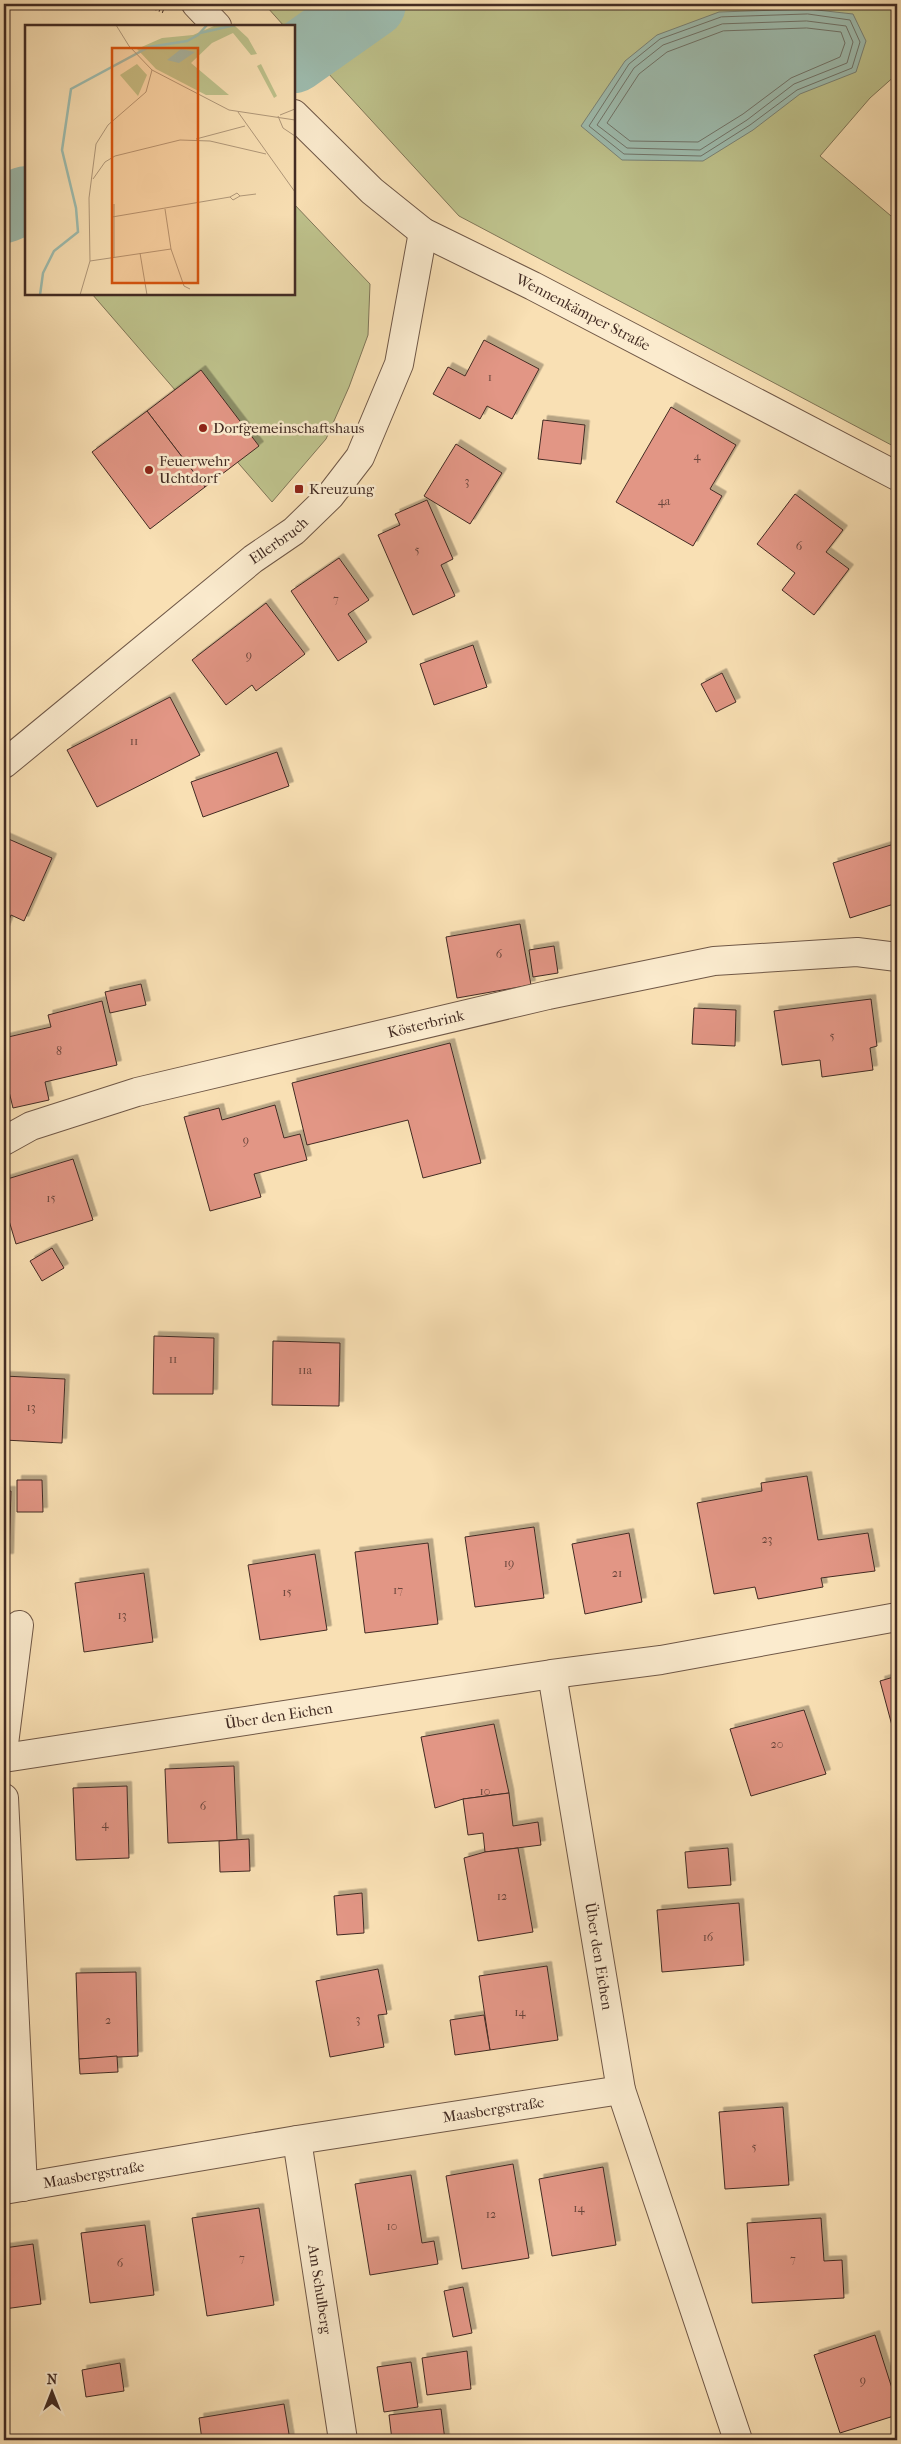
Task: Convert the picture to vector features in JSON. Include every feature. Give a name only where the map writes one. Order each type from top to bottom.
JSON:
[{"type":"street","points":[[196,4],[216,25]]},
{"type":"street","name":"Wennenkämper Straße","points":[[295,116],[372,192],[423,232],[533,286],[897,476]]},
{"type":"street","name":"Ellerbruch","points":[[4,764],[253,559],[294,531],[330,496],[360,457],[399,364],[423,232]]},
{"type":"street","name":"Kösterbrink","points":[[4,1141],[31,1126],[137,1092],[548,994],[714,961],[857,952],[897,942]]},
{"type":"street","name":"Kösterbrink","points":[[857,952],[897,957]]},
{"type":"street","name":"Über den Eichen","points":[[4,1758],[552,1674],[661,1660],[897,1617]]},
{"type":"street","points":[[4,1744],[19,1625]]},
{"type":"street","name":"Über den Eichen","points":[[552,1674],[621,2090]]},
{"type":"street","points":[[4,1798],[13,2189]]},
{"type":"street","points":[[621,2090],[738,2440]]},
{"type":"street","name":"Maasbergstraße","points":[[13,2189],[297,2140],[621,2090]]},
{"type":"street","name":"Am Schulberg","points":[[297,2140],[343,2440]]},
{"type":"green space","points":[[276,4],[897,4],[897,74],[870,98],[820,156],[897,221],[897,448],[459,216],[295,37],[295,25],[283,25],[267,7]]},
{"type":"green space","points":[[295,205],[370,284],[368,335],[349,387],[326,439],[272,502],[93,295],[295,295]]},
{"type":"water","points":[[808,9],[853,14],[866,41],[856,72],[800,94],[753,130],[703,161],[622,160],[581,126],[625,61],[657,35],[719,12]]},
{"type":"building","points":[[484,340],[539,369],[512,419],[487,406],[480,419],[433,394],[448,367],[465,376]]},
{"type":"building","name":"Dorfgemeinschaftshaus","points":[[201,370],[259,446],[205,487],[147,411]]},
{"type":"building","points":[[671,407],[736,445],[710,489],[722,496],[693,546],[616,502]]},
{"type":"building","name":"Feuerwehr Uchtdorf","points":[[147,411],[205,487],[150,529],[92,452]]},
{"type":"building","points":[[543,420],[585,425],[581,464],[538,459]]},
{"type":"building","points":[[456,444],[502,473],[470,524],[424,496]]},
{"type":"building","points":[[795,494],[843,530],[826,552],[849,569],[814,615],[782,590],[795,573],[757,544]]},
{"type":"building","points":[[427,500],[453,559],[441,565],[455,596],[413,615],[378,535],[400,525],[395,514]]},
{"type":"building","points":[[339,558],[369,600],[348,614],[367,642],[338,661],[291,591]]},
{"type":"building","points":[[266,603],[305,654],[256,691],[252,685],[226,705],[192,660]]},
{"type":"building","points":[[473,645],[487,687],[434,705],[420,664]]},
{"type":"building","points":[[722,673],[736,702],[716,712],[701,684]]},
{"type":"building","points":[[170,697],[200,755],[97,807],[67,750]]},
{"type":"building","points":[[277,752],[289,786],[203,817],[191,782]]},
{"type":"building","points":[[4,837],[52,858],[24,921],[11,915],[5,930]]},
{"type":"building","points":[[894,844],[897,854],[897,903],[850,918],[833,863]]},
{"type":"building","points":[[520,924],[531,985],[457,998],[446,937]]},
{"type":"building","points":[[554,946],[558,973],[533,977],[529,950]]},
{"type":"building","points":[[141,984],[146,1005],[110,1013],[105,992]]},
{"type":"building","points":[[871,999],[877,1046],[870,1048],[873,1070],[822,1077],[820,1060],[782,1065],[774,1011]]},
{"type":"building","points":[[102,1001],[117,1065],[45,1082],[49,1100],[13,1108],[4,1071],[4,1038],[51,1027],[48,1015]]},
{"type":"building","points":[[895,1006],[897,1006],[897,1043],[896,1043]]},
{"type":"building","points":[[694,1008],[736,1010],[735,1046],[692,1044]]},
{"type":"building","points":[[450,1043],[481,1163],[423,1178],[408,1120],[307,1145],[292,1083]]},
{"type":"building","points":[[275,1105],[284,1138],[300,1134],[307,1160],[254,1174],[261,1197],[210,1211],[184,1117],[219,1108],[222,1120]]},
{"type":"building","points":[[73,1159],[93,1220],[16,1244],[4,1204],[4,1180]]},
{"type":"building","points":[[52,1248],[64,1268],[42,1281],[30,1261]]},
{"type":"building","points":[[154,1336],[214,1338],[213,1394],[153,1394]]},
{"type":"building","points":[[273,1341],[340,1343],[339,1406],[272,1405]]},
{"type":"building","points":[[4,1376],[65,1379],[62,1443],[4,1440]]},
{"type":"building","points":[[807,1476],[818,1540],[868,1533],[875,1571],[821,1578],[823,1587],[758,1599],[755,1587],[714,1594],[697,1503],[762,1491],[761,1483]]},
{"type":"building","points":[[17,1480],[42,1480],[43,1512],[17,1512]]},
{"type":"building","points":[[4,1491],[11,1491],[9,1558],[4,1558]]},
{"type":"building","points":[[534,1527],[544,1598],[475,1607],[465,1537]]},
{"type":"building","points":[[629,1533],[642,1602],[585,1614],[572,1544]]},
{"type":"building","points":[[428,1543],[438,1624],[365,1633],[355,1552]]},
{"type":"building","points":[[315,1554],[327,1630],[260,1640],[248,1565]]},
{"type":"building","points":[[144,1573],[153,1642],[84,1652],[75,1583]]},
{"type":"building","points":[[897,1676],[897,1732],[894,1733],[880,1681]]},
{"type":"building","points":[[804,1710],[826,1774],[751,1796],[730,1729]]},
{"type":"building","points":[[494,1724],[509,1793],[463,1799],[435,1808],[421,1737]]},
{"type":"building","points":[[234,1766],[237,1840],[168,1843],[165,1769]]},
{"type":"building","points":[[127,1786],[129,1858],[76,1860],[73,1788]]},
{"type":"building","points":[[509,1793],[513,1826],[538,1822],[541,1845],[485,1852],[483,1833],[468,1835],[463,1799]]},
{"type":"building","points":[[249,1839],[250,1871],[220,1872],[219,1841]]},
{"type":"building","points":[[518,1848],[533,1932],[478,1941],[464,1858],[485,1852]]},
{"type":"building","points":[[728,1848],[731,1885],[688,1888],[685,1852]]},
{"type":"building","points":[[362,1893],[364,1933],[337,1935],[334,1896]]},
{"type":"building","points":[[739,1903],[744,1965],[662,1972],[657,1910]]},
{"type":"building","points":[[547,1966],[558,2040],[490,2050],[479,1976]]},
{"type":"building","points":[[378,1969],[387,2014],[378,2015],[384,2047],[330,2057],[316,1981]]},
{"type":"building","points":[[136,1972],[138,2056],[79,2059],[76,1973]]},
{"type":"building","points":[[484,2015],[490,2050],[455,2055],[450,2020]]},
{"type":"building","points":[[117,2056],[118,2072],[80,2074],[79,2059]]},
{"type":"building","points":[[783,2107],[789,2185],[725,2189],[719,2112]]},
{"type":"building","points":[[513,2164],[529,2258],[462,2269],[446,2176]]},
{"type":"building","points":[[603,2167],[616,2245],[552,2256],[539,2179]]},
{"type":"building","points":[[411,2175],[422,2243],[434,2241],[438,2264],[370,2275],[355,2184]]},
{"type":"building","points":[[259,2208],[274,2305],[207,2316],[192,2218]]},
{"type":"building","points":[[821,2218],[824,2261],[842,2260],[844,2298],[752,2303],[747,2223]]},
{"type":"building","points":[[145,2225],[154,2295],[90,2303],[81,2233]]},
{"type":"building","points":[[33,2244],[41,2304],[4,2309],[4,2248]]},
{"type":"building","points":[[463,2287],[472,2333],[453,2337],[444,2291]]},
{"type":"building","points":[[875,2335],[897,2404],[897,2415],[840,2433],[814,2355]]},
{"type":"building","points":[[467,2351],[471,2389],[427,2395],[422,2358]]},
{"type":"building","points":[[411,2362],[418,2407],[384,2412],[377,2367]]},
{"type":"building","points":[[120,2363],[124,2391],[86,2397],[82,2370]]},
{"type":"building","points":[[284,2404],[290,2440],[202,2440],[199,2418]]},
{"type":"building","points":[[441,2409],[445,2440],[392,2440],[389,2415]]},
{"type":"waterway","points":[[295,58],[372,4]]},
{"type":"waterway","points":[[4,209],[25,200]]},
{"type":"place","name":"Dorfgemeinschaftshaus","points":[[203,428]]},
{"type":"place","name":"Feuerwehr Uchtdorf","points":[[149,470]]},
{"type":"place","name":"Kreuzung","points":[[299,489]]}]
